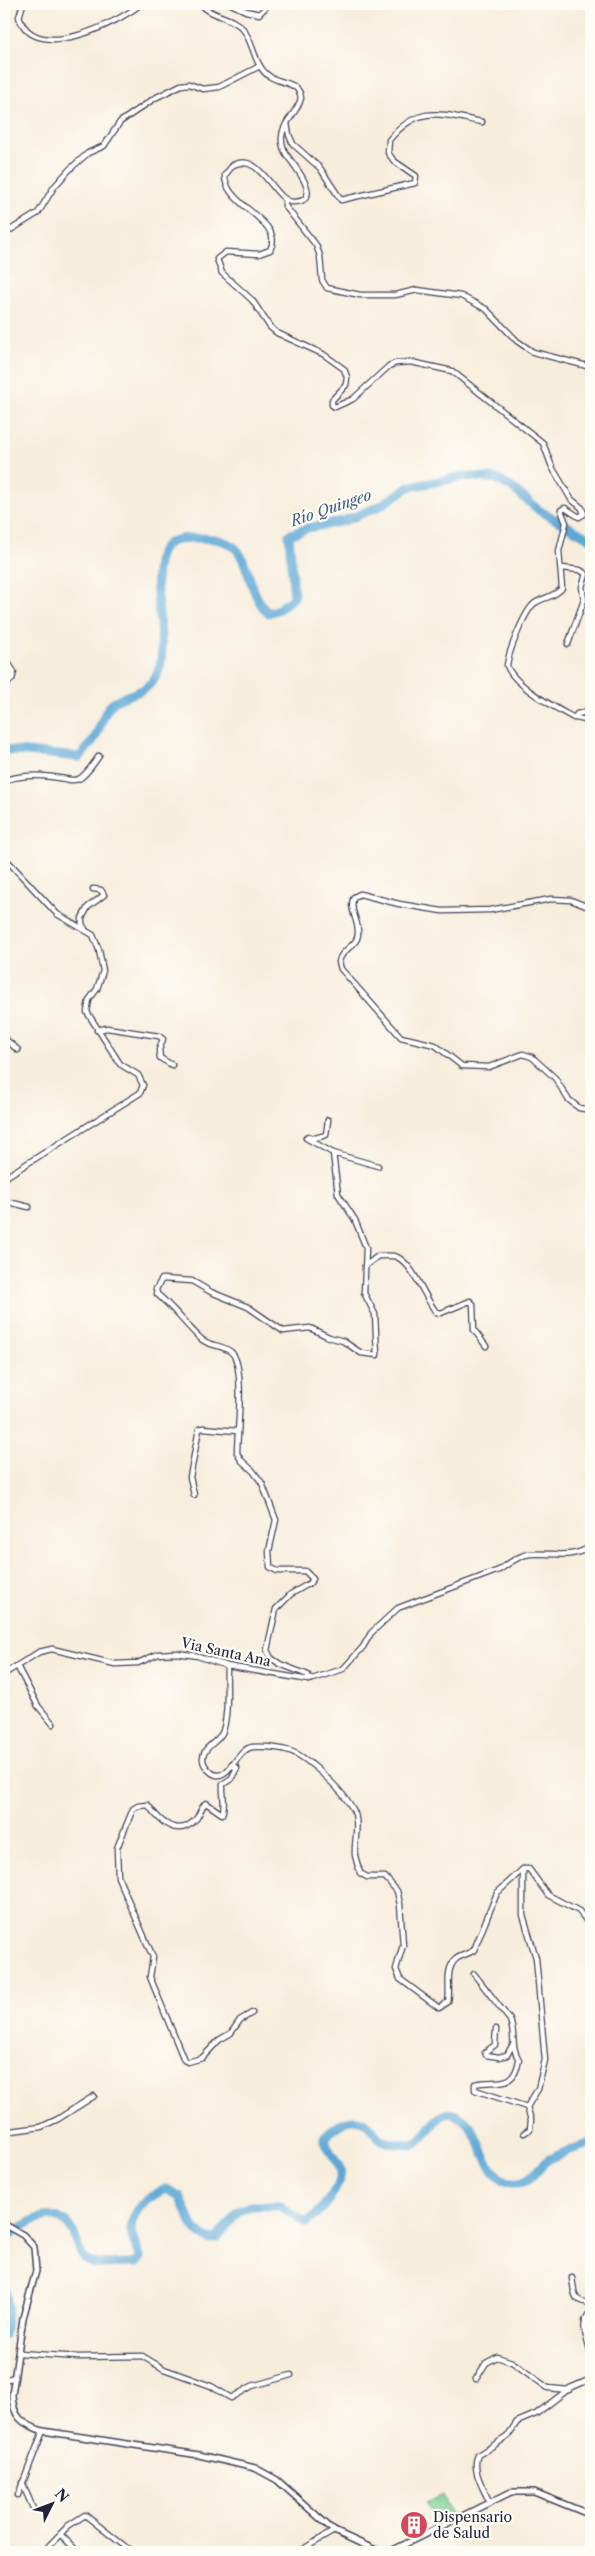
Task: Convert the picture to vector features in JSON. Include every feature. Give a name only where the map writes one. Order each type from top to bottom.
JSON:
[{"type":"street","points":[[23,4],[19,17],[27,30],[46,39],[57,40],[93,31],[109,24],[141,4]]},
{"type":"street","points":[[201,4],[238,24],[244,31],[260,66],[270,77],[290,83],[301,93],[300,104],[282,134],[282,145],[306,181],[308,190],[305,196],[296,202],[285,199],[259,170],[247,164],[232,164],[225,175],[228,188],[242,205],[270,230],[274,239],[273,245],[264,253],[226,252],[220,255],[218,264],[222,273],[252,300],[270,327],[277,333],[323,354],[344,369],[347,377],[346,386],[332,400],[332,405],[341,405],[353,399],[389,366],[396,363],[412,362],[452,371],[542,443],[552,467],[571,499],[584,511],[579,517],[565,508],[560,512],[566,523],[561,536],[559,551],[562,568],[562,588],[557,593],[544,598],[529,608],[507,666],[511,674],[532,692],[574,718],[591,722]]},
{"type":"street","points":[[231,4],[246,12],[259,14],[269,4]]},
{"type":"street","points":[[4,234],[38,213],[54,187],[70,170],[88,153],[104,146],[120,122],[155,98],[181,85],[189,84],[203,89],[219,87],[260,66]]},
{"type":"street","points":[[287,123],[288,135],[293,144],[320,168],[341,200],[415,183],[416,176],[394,161],[388,153],[389,140],[411,119],[422,115],[450,115],[482,122]]},
{"type":"street","points":[[285,199],[285,206],[319,251],[322,280],[327,288],[360,295],[396,295],[417,290],[461,296],[486,309],[517,341],[533,352],[591,367]]},
{"type":"street","points":[[562,568],[580,570],[586,574],[582,587],[584,600],[568,644]]},
{"type":"street","points":[[4,656],[14,672],[12,679],[4,686]]},
{"type":"street","points":[[574,718],[577,714],[591,710]]},
{"type":"street","points":[[4,780],[44,776],[67,781],[77,780],[88,773],[99,756]]},
{"type":"street","points":[[4,858],[56,914],[86,930]]},
{"type":"street","points":[[4,1178],[143,1089],[141,1078],[120,1064],[87,1012],[87,1006],[102,978],[103,971],[97,941],[82,924],[84,913],[104,895],[101,890],[93,890]]},
{"type":"street","points":[[591,908],[571,900],[551,899],[490,910],[442,911],[399,904],[360,894],[354,897],[351,903],[358,933],[355,943],[343,951],[339,962],[341,969],[401,1037],[435,1045],[462,1066],[489,1067],[523,1054],[532,1057],[555,1078],[568,1099],[579,1108],[591,1110]]},
{"type":"street","points":[[97,1030],[107,1028],[159,1036],[163,1039],[159,1050],[160,1058],[172,1065]]},
{"type":"street","points":[[4,1038],[18,1050]]},
{"type":"street","points":[[328,1120],[326,1135],[315,1138],[308,1136],[306,1138],[333,1154],[378,1166]]},
{"type":"street","points":[[309,1680],[308,1675],[280,1664],[271,1658],[268,1650],[276,1609],[291,1594],[310,1584],[313,1579],[305,1571],[277,1571],[270,1567],[269,1551],[276,1520],[262,1483],[253,1471],[240,1460],[237,1453],[239,1376],[235,1357],[231,1352],[212,1346],[199,1338],[157,1294],[158,1283],[162,1279],[192,1281],[211,1292],[248,1307],[283,1331],[310,1328],[329,1337],[344,1341],[361,1353],[375,1356],[378,1353],[375,1337],[375,1314],[364,1293],[366,1248],[355,1220],[338,1194],[333,1154]]},
{"type":"street","points":[[4,1201],[29,1207]]},
{"type":"street","points":[[364,1267],[378,1256],[396,1257],[403,1262],[419,1282],[436,1312],[440,1313],[470,1301],[473,1304],[474,1330],[486,1346]]},
{"type":"street","points":[[194,1495],[190,1477],[199,1429],[216,1428],[237,1431]]},
{"type":"street","name":"Via Santa Ana","points":[[4,1674],[38,1652],[52,1649],[115,1664],[138,1663],[168,1652],[198,1656],[227,1666],[309,1680],[343,1669],[363,1647],[371,1633],[398,1608],[499,1570],[513,1560],[529,1554],[568,1555],[580,1552],[591,1546]]},
{"type":"street","points":[[16,1666],[38,1706],[53,1724]]},
{"type":"street","points":[[227,1666],[223,1729],[219,1740],[206,1750],[203,1756],[206,1767],[216,1775],[226,1774],[231,1765],[246,1749],[281,1749],[296,1754],[332,1782],[355,1813],[355,1856],[360,1874],[367,1877],[385,1877],[397,1891],[400,1904],[403,1945],[396,1969],[400,1979],[439,2008],[448,2002],[448,1975],[452,1964],[457,1958],[474,1950],[496,1893],[523,1869],[529,1869],[548,1895],[579,1911],[591,1927]]},
{"type":"street","points":[[231,1765],[237,1768],[231,1779],[223,1784],[221,1795],[224,1808],[222,1814],[206,1803],[196,1819],[183,1828],[174,1829],[161,1820],[148,1806],[138,1806],[132,1809],[117,1848],[118,1877],[153,1957],[150,1977],[184,2060],[188,2062],[202,2058],[219,2040],[231,2033],[240,2020],[252,2013]]},
{"type":"street","points":[[523,1869],[523,1915],[536,1958],[545,2060],[538,2089],[527,2107],[531,2120],[530,2129],[524,2133]]},
{"type":"street","points":[[474,1974],[510,2020],[513,2028],[512,2046],[507,2055],[499,2057],[486,2056],[485,2052],[495,2045],[496,2029]]},
{"type":"street","points":[[512,2046],[519,2060],[515,2076],[509,2081],[485,2082],[475,2084],[474,2087],[475,2090],[527,2107]]},
{"type":"street","points":[[4,2132],[41,2127],[58,2119],[94,2096]]},
{"type":"street","points":[[4,2228],[7,2226],[13,2228],[34,2247],[36,2271],[27,2302],[12,2394],[15,2413],[20,2421],[43,2431],[199,2455],[255,2468],[277,2480],[334,2531],[380,2552]]},
{"type":"street","points":[[572,2278],[576,2299],[580,2302],[591,2303]]},
{"type":"street","points":[[591,2312],[586,2317],[584,2326],[591,2355]]},
{"type":"street","points":[[19,2353],[78,2357],[142,2356],[164,2369],[212,2386],[231,2398],[252,2386],[291,2375]]},
{"type":"street","points":[[476,2379],[490,2358],[497,2357],[512,2362],[548,2388],[569,2390]]},
{"type":"street","points":[[4,2380],[15,2377]]},
{"type":"street","points":[[489,2501],[478,2475],[476,2458],[478,2455],[507,2437],[517,2422],[536,2414],[569,2390],[591,2378]]},
{"type":"street","points":[[18,2495],[43,2431]]},
{"type":"street","points":[[22,2482],[33,2508]]},
{"type":"street","points":[[389,2552],[510,2492],[534,2492],[591,2515]]},
{"type":"street","points":[[43,2552],[75,2521],[85,2515],[132,2552]]},
{"type":"street","points":[[298,2552],[334,2531]]},
{"type":"street","points":[[61,2535],[78,2552]]},
{"type":"green space","points":[[442,2495],[452,2517],[437,2524],[427,2503]]},
{"type":"waterway","name":"Río Quingeo","points":[[4,750],[80,757],[94,739],[110,705],[138,692],[155,678],[159,670],[161,658],[157,591],[158,560],[163,549],[173,541],[185,538],[210,538],[220,540],[234,547],[243,560],[257,597],[268,613],[279,609],[294,597],[289,535],[308,528],[344,521],[380,506],[409,487],[465,476],[497,479],[511,487],[540,511],[591,539]]},
{"type":"waterway","points":[[4,2241],[20,2228],[38,2218],[57,2218],[66,2223],[73,2232],[80,2253],[85,2260],[95,2264],[137,2263],[140,2257],[131,2230],[134,2216],[147,2200],[166,2189],[180,2196],[194,2229],[210,2240],[217,2238],[239,2211],[251,2206],[281,2206],[306,2223],[317,2214],[329,2199],[335,2190],[340,2175],[340,2169],[324,2138],[333,2129],[351,2120],[363,2122],[380,2139],[391,2143],[408,2145],[422,2138],[439,2117],[446,2114],[455,2114],[471,2128],[496,2174],[503,2180],[512,2183],[519,2183],[529,2179],[544,2163],[553,2157],[591,2143]]},
{"type":"waterway","points":[[4,2283],[8,2308],[4,2335]]},
{"type":"place","name":"Dispensario de Salud","points":[[414,2525]]}]
